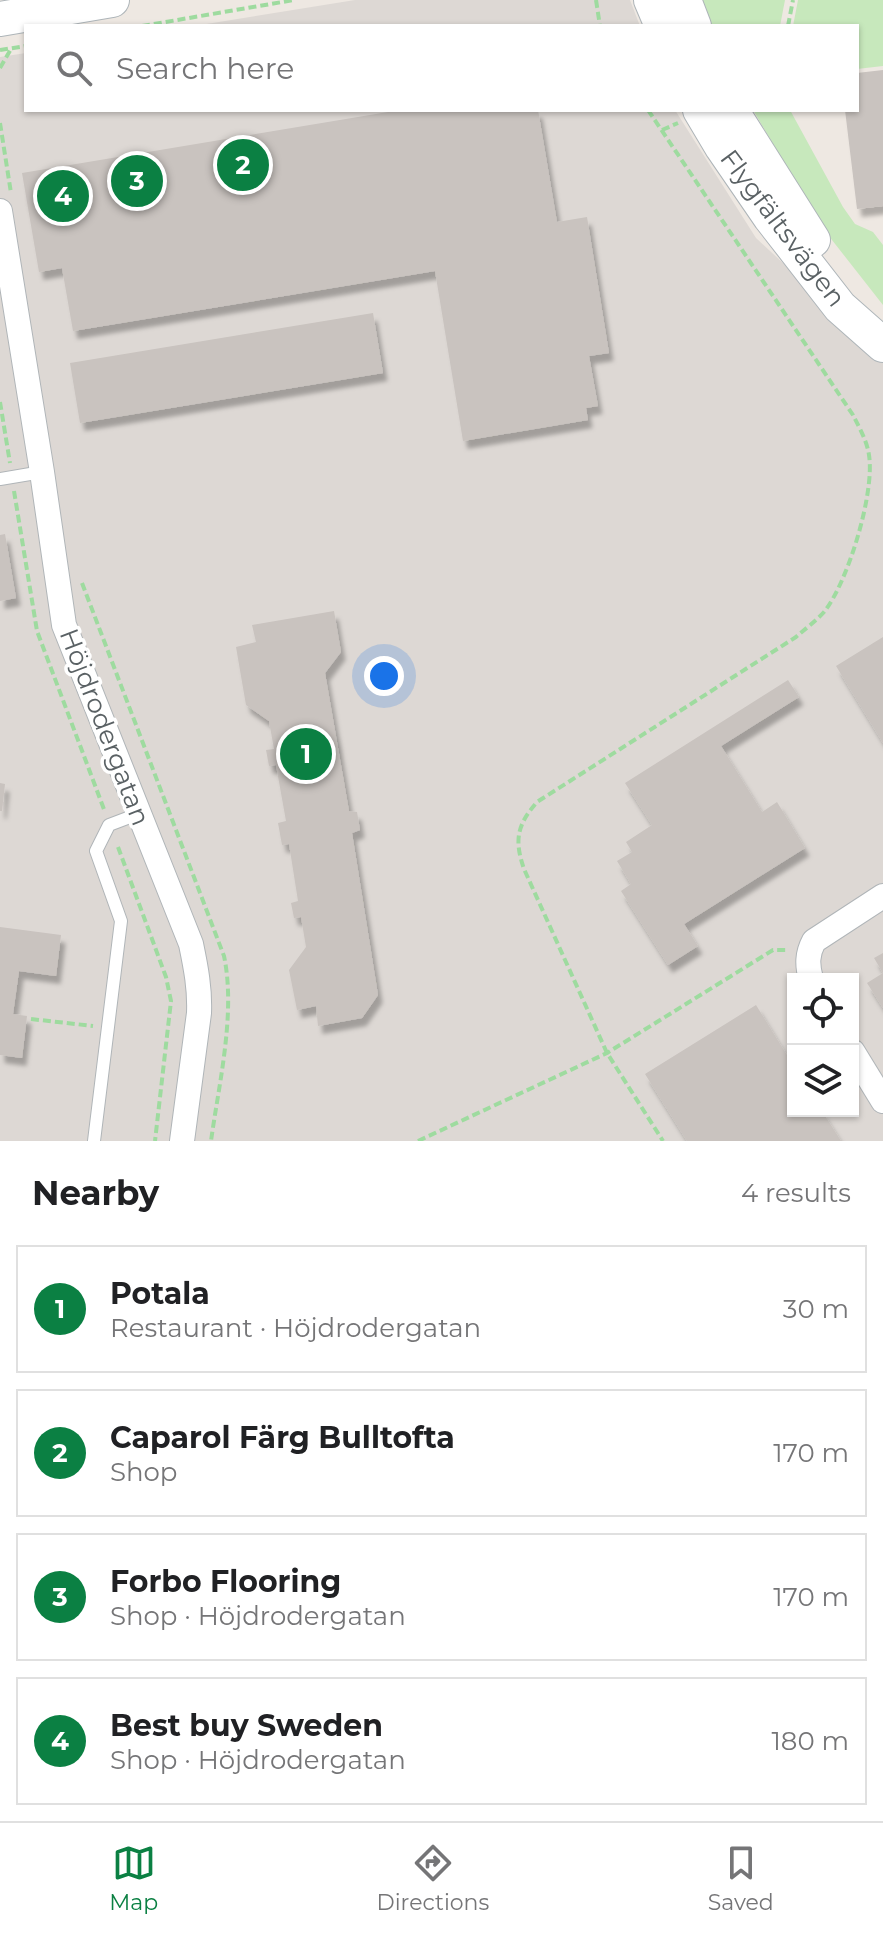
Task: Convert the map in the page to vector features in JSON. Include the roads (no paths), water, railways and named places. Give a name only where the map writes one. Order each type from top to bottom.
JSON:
[{"type":"street","points":[[37,24],[112,0]]},
{"type":"street","points":[[651,0],[661,24]]},
{"type":"street","points":[[684,0],[693,24]]},
{"type":"street","name":"Flygfältsvägen","points":[[701,112],[778,228],[840,307],[880,342]]},
{"type":"street","name":"Flygfältsvägen","points":[[732,112],[880,342]]},
{"type":"street","name":"Höjdrodergatan","points":[[6,206],[5,269],[42,472],[64,625],[191,944],[200,993],[182,1141]]},
{"type":"street","points":[[809,973],[809,950],[814,941],[883,896]]},
{"type":"street","points":[[859,1062],[883,1101]]},
{"type":"lane","points":[[6,478],[42,472]]},
{"type":"lane","points":[[94,1141],[121,921],[96,851],[109,825],[138,814]]},
{"type":"place","name":"Caparol Färg Bulltofta","points":[[243,165]]},
{"type":"place","name":"Forbo Flooring","points":[[137,181]]},
{"type":"place","name":"Best buy Sweden","points":[[63,196]]},
{"type":"place","name":"Potala","points":[[306,754]]}]
